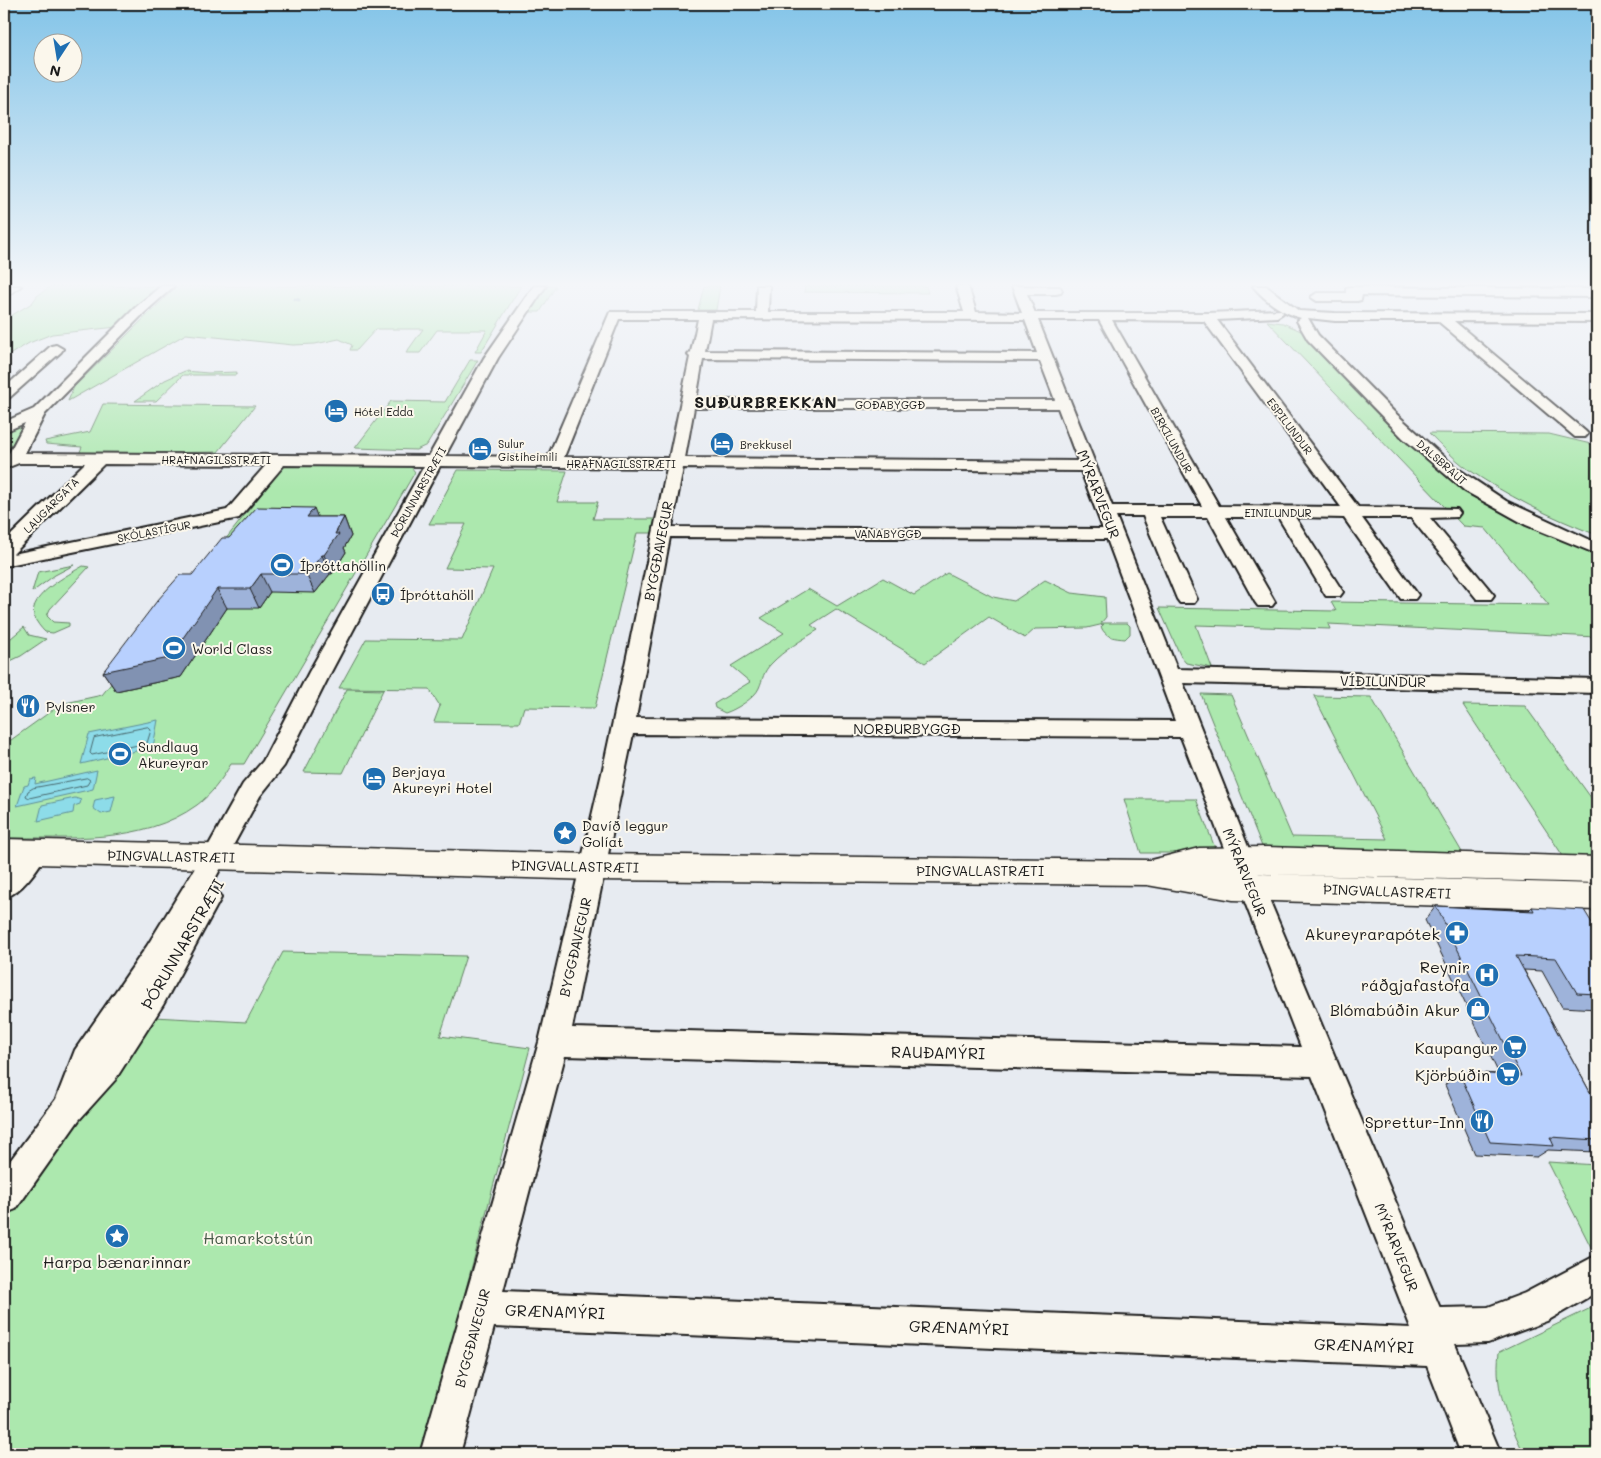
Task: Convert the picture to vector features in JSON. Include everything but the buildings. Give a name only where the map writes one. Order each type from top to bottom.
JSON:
[{"type":"main road","name":"ÞINGVALLASTRÆTI","points":[[4,851],[594,867],[1147,872],[1233,887],[1246,874],[1597,870]]},
{"type":"main road","name":"ÞINGVALLASTRÆTI","points":[[1246,874],[1597,897]]},
{"type":"street","points":[[4,395],[50,354]]},
{"type":"street","points":[[7,460],[38,412],[96,354]]},
{"type":"street","name":"ÞÓRUNNARSTRÆTI","points":[[4,1197],[68,1109],[104,1070],[148,1003],[223,858],[270,785],[272,766],[320,672],[493,354]]},
{"type":"street","points":[[554,462],[598,354]]},
{"type":"street","name":"MÝRARVEGUR","points":[[1045,354],[1246,874],[1481,1454]]},
{"type":"street","name":"BIRKILUNDUR","points":[[1124,354],[1212,512],[1265,602]]},
{"type":"street","name":"ESPILUNDUR","points":[[1235,354],[1351,512],[1408,595]]},
{"type":"street","name":"DALSBRAUT","points":[[1330,354],[1420,443],[1472,488],[1515,511],[1597,549]]},
{"type":"street","points":[[1485,354],[1580,434]]},
{"type":"street","points":[[695,356],[1046,357]]},
{"type":"street","name":"BYGGÐAVEGUR","points":[[440,1454],[554,1042],[594,867],[623,726],[676,463],[695,356]]},
{"type":"street","name":"GOÐABYGGÐ","points":[[686,404],[1064,404]]},
{"type":"street","points":[[4,427],[38,412]]},
{"type":"street","name":"LAUGARGATA","points":[[4,552],[98,459]]},
{"type":"street","name":"HRAFNAGILSSTRÆTI","points":[[7,460],[280,459],[1088,466]]},
{"type":"street","name":"SKÓLASTÍGUR","points":[[4,561],[233,514],[280,459]]},
{"type":"street","name":"EINILUNDUR","points":[[1106,511],[1452,514]]},
{"type":"street","points":[[1149,512],[1187,599]]},
{"type":"street","points":[[1283,512],[1333,592]]},
{"type":"street","points":[[1416,513],[1484,596]]},
{"type":"street","name":"VANABYGGÐ","points":[[662,532],[1114,534]]},
{"type":"street","name":"VÍÐILUNDUR","points":[[1169,676],[1597,686]]},
{"type":"street","name":"NORÐURBYGGÐ","points":[[623,726],[1190,729]]},
{"type":"street","points":[[4,887],[34,852]]},
{"type":"street","name":"RAUÐAMÝRI","points":[[554,1042],[1322,1062]]},
{"type":"street","name":"GRÆNAMÝRI","points":[[481,1308],[1434,1337],[1488,1326],[1534,1308],[1597,1273]]},
{"type":"green space","points":[[108,354],[151,354],[68,401],[74,387]]},
{"type":"green space","points":[[1299,354],[1325,354],[1409,438],[1542,528],[1597,553],[1597,637],[1328,624],[1330,629],[1196,625],[1212,668],[1186,663],[1181,657],[1159,608],[1336,611],[1331,602],[1549,605],[1485,528],[1463,526]]},
{"type":"green space","points":[[470,360],[478,360],[427,445],[416,450],[355,448],[391,401],[445,402]]},
{"type":"green space","points":[[185,371],[208,373],[237,372],[236,375],[183,375],[156,401],[135,401],[165,380]]},
{"type":"green space","points":[[103,404],[255,406],[218,452],[79,454],[82,447],[46,444],[45,441],[90,432]]},
{"type":"green space","points":[[22,425],[14,445],[4,452],[4,432]]},
{"type":"green space","points":[[1429,433],[1549,434],[1595,445],[1597,447],[1597,535],[1546,513],[1496,487],[1460,463]]},
{"type":"green space","points":[[286,463],[408,463],[415,472],[244,764],[231,764],[216,786],[202,801],[176,818],[153,827],[129,833],[79,838],[4,838],[4,745],[61,704],[102,695]]},
{"type":"green space","points":[[458,470],[567,471],[557,502],[598,502],[593,519],[656,519],[653,533],[637,533],[595,708],[524,707],[519,723],[434,722],[440,706],[429,689],[339,688],[366,639],[462,640],[493,569],[445,568],[466,524],[429,524]]},
{"type":"green space","points":[[74,565],[55,575],[32,592],[38,572]]},
{"type":"green space","points":[[83,566],[89,567],[50,609],[47,616],[53,622],[69,623],[69,626],[53,633],[45,632],[34,616],[34,608],[37,601],[51,586]]},
{"type":"green space","points":[[947,573],[993,597],[1014,601],[1045,580],[1072,593],[1105,597],[1106,617],[1101,623],[1127,623],[1130,626],[1130,634],[1125,639],[1111,637],[1103,631],[1101,627],[1104,624],[1087,628],[1035,629],[1025,638],[989,617],[925,663],[836,609],[811,625],[818,630],[787,650],[768,667],[757,692],[749,700],[725,713],[715,708],[714,704],[750,682],[731,666],[784,633],[761,618],[808,589],[837,606],[883,578],[914,595]]},
{"type":"green space","points":[[24,627],[29,635],[46,639],[21,656],[4,664],[4,644]]},
{"type":"green space","points":[[347,689],[383,690],[343,773],[304,772]]},
{"type":"green space","points":[[1201,694],[1231,695],[1292,837],[1387,839],[1314,696],[1371,697],[1466,859],[1265,854]]},
{"type":"green space","points":[[1463,705],[1525,706],[1597,806],[1597,860],[1565,859]]},
{"type":"green space","points":[[1124,799],[1196,799],[1217,853],[1141,853]]},
{"type":"green space","name":"Hamarkotstún","points":[[283,952],[466,956],[440,1036],[530,1048],[422,1454],[4,1454],[4,1219],[154,1017],[246,1022]]},
{"type":"green space","points":[[1548,1162],[1597,1165],[1597,1257],[1596,1257]]},
{"type":"green space","points":[[1595,1306],[1597,1309],[1597,1454],[1524,1454],[1500,1392],[1499,1352]]},
{"type":"water","points":[[158,720],[153,747],[81,764],[89,734]]},
{"type":"water","points":[[97,770],[93,789],[17,806],[24,786],[28,785],[30,779],[36,778],[35,784]]},
{"type":"water","points":[[115,796],[111,812],[101,814],[93,808],[95,800]]},
{"type":"water","points":[[75,798],[81,800],[80,804],[74,806],[73,813],[38,821],[42,805]]},
{"type":"place","name":"Hótel Edda","points":[[336,411]]},
{"type":"place","name":"Brekkusel","points":[[722,444]]},
{"type":"place","name":"Sulur Gistiheimili","points":[[480,449]]},
{"type":"place","name":"Íþróttahöllin","points":[[282,565]]},
{"type":"place","name":"Íþróttahöll","points":[[383,594]]},
{"type":"place","name":"World Class","points":[[174,648]]},
{"type":"place","name":"Pylsner","points":[[28,706]]},
{"type":"place","name":"Sundlaug Akureyrar","points":[[120,754]]},
{"type":"place","name":"Berjaya Akureyri Hotel","points":[[374,779]]},
{"type":"place","name":"Davíð leggur Golíat","points":[[565,833]]},
{"type":"place","name":"Akureyrarapótek","points":[[1457,933]]},
{"type":"place","name":"Reynir ráðgjafastofa","points":[[1487,975]]},
{"type":"place","name":"Blómabúðin Akur","points":[[1478,1009]]},
{"type":"place","name":"Kaupangur","points":[[1515,1047]]},
{"type":"place","name":"Kjörbúðin","points":[[1508,1074]]},
{"type":"place","name":"Sprettur-Inn","points":[[1482,1121]]},
{"type":"place","name":"Harpa bænarinnar","points":[[117,1236]]},
{"type":"district","name":"SUÐURBREKKAN","points":[[766,401]]}]
